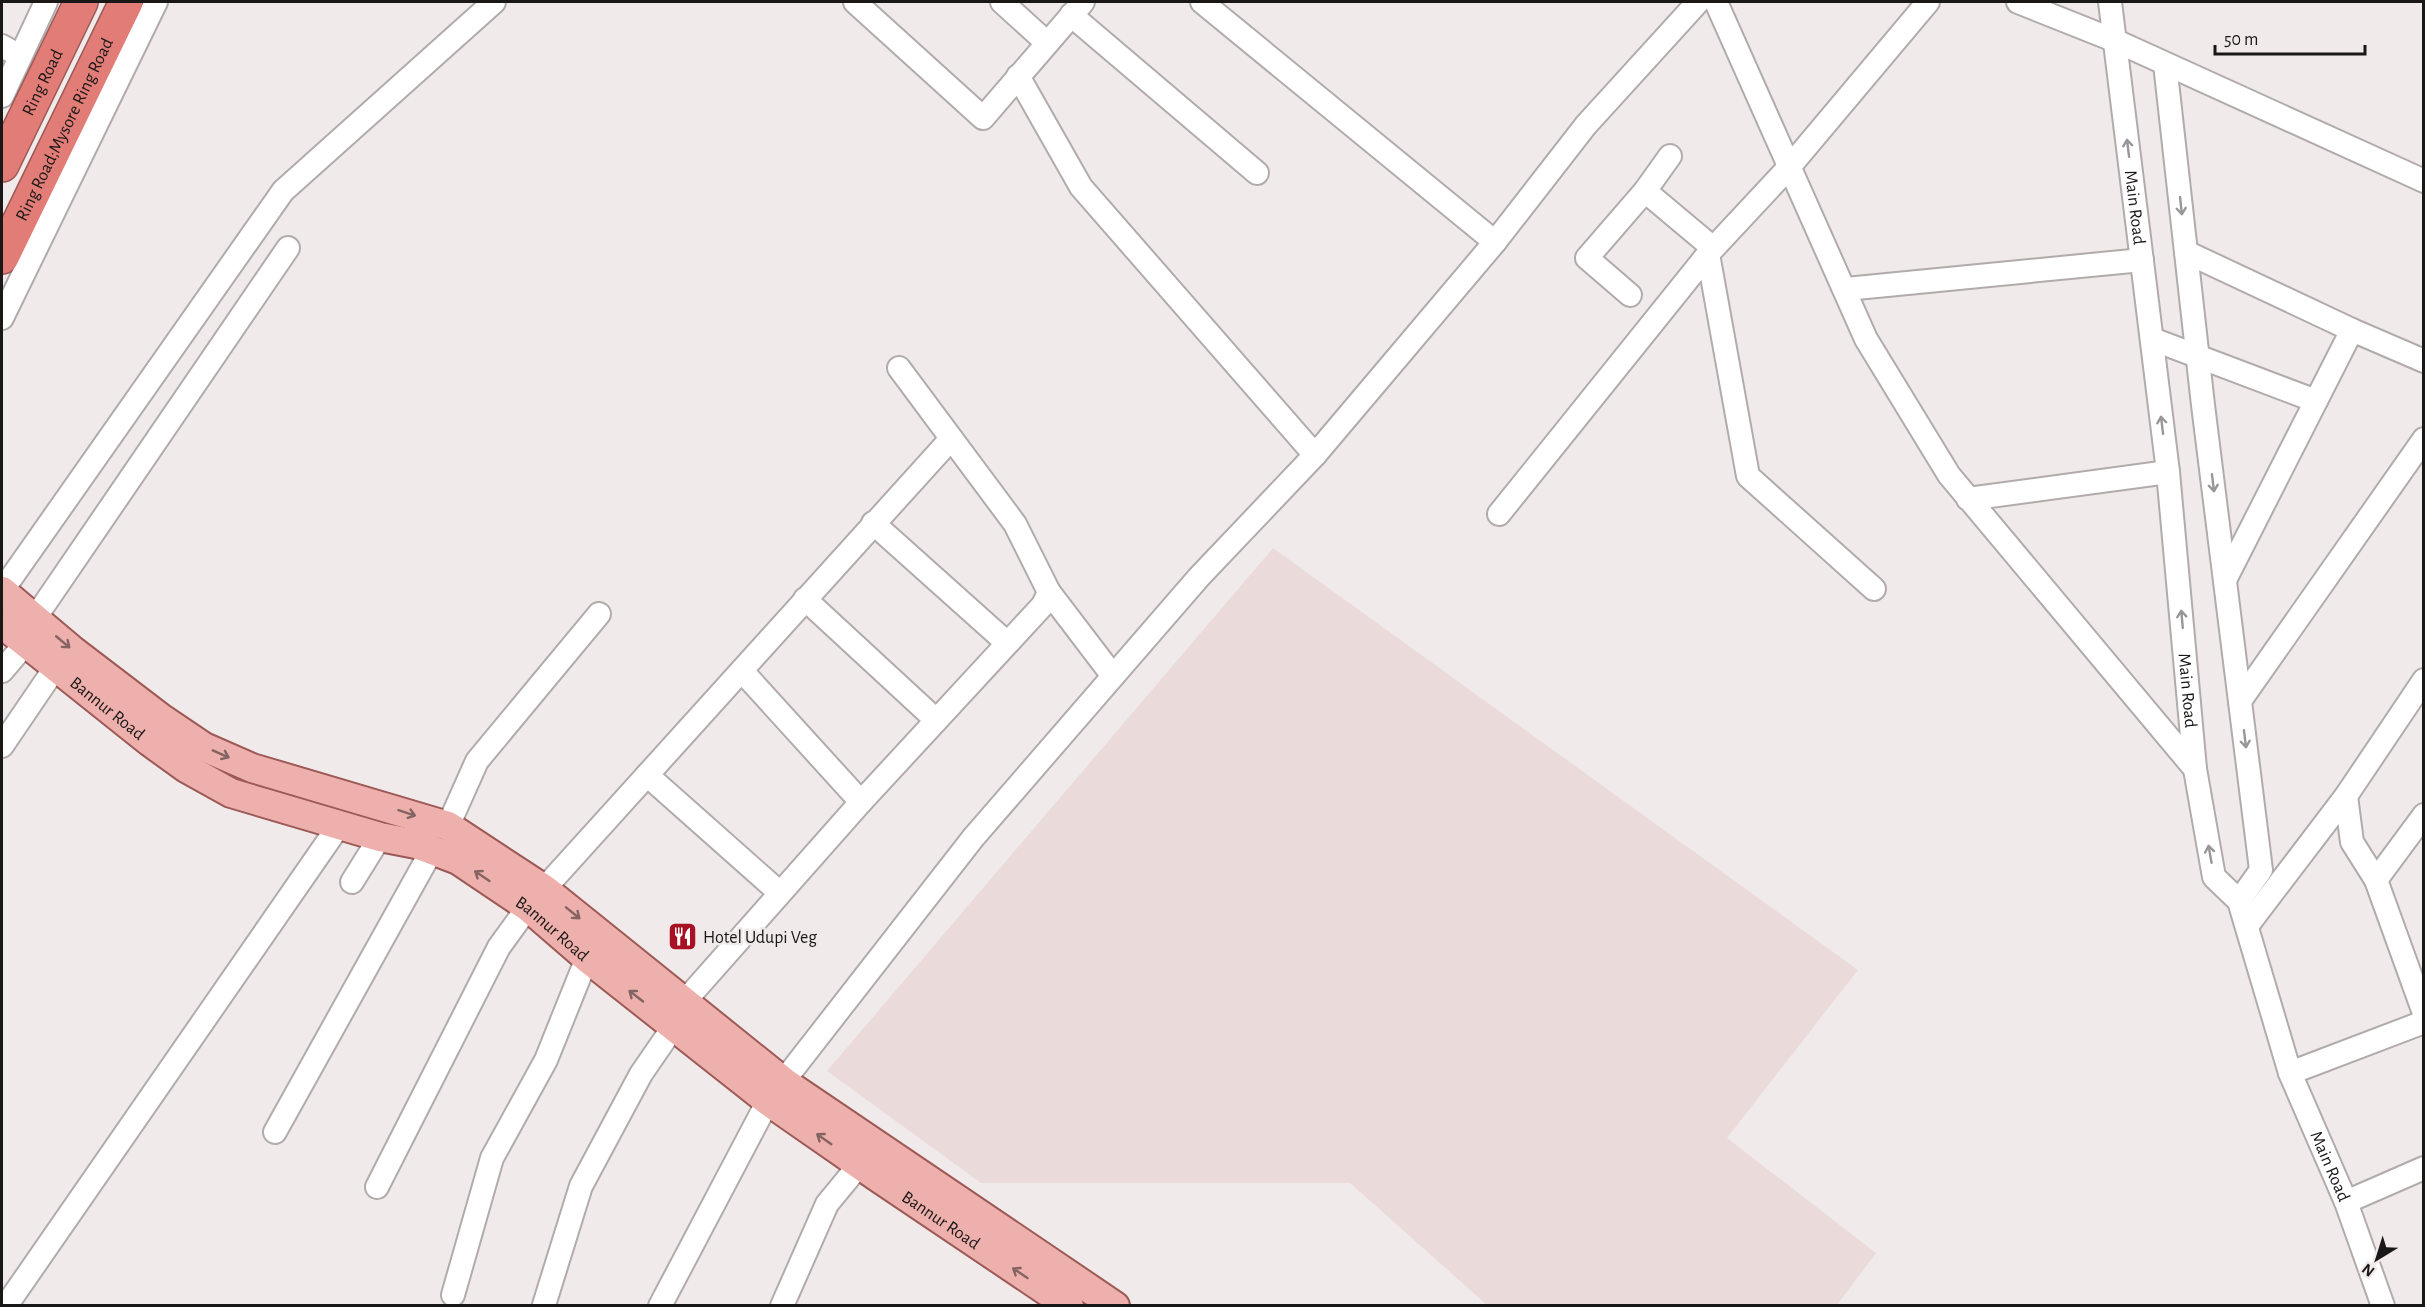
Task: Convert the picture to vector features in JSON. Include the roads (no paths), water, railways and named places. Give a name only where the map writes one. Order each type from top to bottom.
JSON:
[{"type":"highway","name":"Ring Road","points":[[2,165],[81,2]]},
{"type":"highway","name":"Ring Road;Mysore Ring Road","points":[[2,258],[126,2]]},
{"type":"main road","points":[[2,591],[30,631],[204,747],[252,768],[448,826],[680,1014]]},
{"type":"main road","name":"Bannur Road","points":[[2,624],[30,631],[55,668],[186,768],[231,793],[432,850],[458,860],[536,898],[587,958],[680,1014],[776,1091],[860,1164],[1069,1305]]},
{"type":"main road","points":[[776,1091],[1115,1305]]},
{"type":"street","points":[[2,96],[11,51],[46,2]]},
{"type":"street","points":[[2,318],[156,2]]},
{"type":"street","points":[[2,591],[283,191],[494,2]]},
{"type":"street","points":[[855,2],[983,118],[1077,8],[1257,173]]},
{"type":"street","points":[[1002,2],[1046,42]]},
{"type":"street","points":[[1202,2],[1495,242]]},
{"type":"street","points":[[660,1305],[776,1091],[973,838],[1199,577],[1315,454],[1495,242],[1586,125],[1698,2]]},
{"type":"street","points":[[1716,2],[1791,165],[1866,339],[1949,475],[2196,769]]},
{"type":"street","points":[[1499,514],[1711,251],[1791,165],[1928,2]]},
{"type":"street","points":[[2018,2],[2116,41],[2424,181]]},
{"type":"street","name":"Main Road","points":[[2110,2],[2168,472],[2196,769],[2214,877],[2239,902],[2290,1073],[2346,1202],[2383,1305]]},
{"type":"street","points":[[2165,64],[2261,870],[2239,902]]},
{"type":"street","points":[[1018,76],[1081,187],[1315,454]]},
{"type":"street","points":[[1630,295],[1587,258],[1645,190],[1670,156]]},
{"type":"street","points":[[1645,190],[1711,251],[1748,477],[1874,589]]},
{"type":"street","points":[[2,671],[288,248]]},
{"type":"street","points":[[2186,252],[2424,361]]},
{"type":"street","points":[[1846,289],[2142,260]]},
{"type":"street","points":[[2225,580],[2352,330]]},
{"type":"street","points":[[2152,339],[2316,401]]},
{"type":"street","points":[[899,368],[950,440],[1015,524],[1049,591],[1113,676]]},
{"type":"street","points":[[377,1187],[499,947],[536,898],[950,440]]},
{"type":"street","points":[[2240,701],[2424,440]]},
{"type":"street","points":[[1968,499],[2168,472]]},
{"type":"street","points":[[873,523],[1006,642]]},
{"type":"street","points":[[544,1305],[581,1186],[641,1074],[680,1014],[780,893],[1006,642],[1043,605],[1049,591]]},
{"type":"street","points":[[805,599],[936,720]]},
{"type":"street","points":[[448,826],[477,761],[599,614]]},
{"type":"street","points":[[2,746],[55,668]]},
{"type":"street","points":[[742,671],[861,802]]},
{"type":"street","points":[[2247,926],[2346,796],[2424,680]]},
{"type":"street","points":[[647,776],[780,893]]},
{"type":"street","points":[[2346,796],[2352,842],[2376,880],[2424,1013]]},
{"type":"street","points":[[2376,880],[2423,816]]},
{"type":"street","points":[[6,1305],[340,824]]},
{"type":"street","points":[[352,882],[380,837]]},
{"type":"street","points":[[275,1132],[432,850]]},
{"type":"street","points":[[453,1295],[492,1158],[546,1060],[587,958]]},
{"type":"street","points":[[2290,1073],[2424,1022]]},
{"type":"street","points":[[782,1305],[827,1204],[860,1164]]},
{"type":"street","points":[[2346,1202],[2424,1168]]},
{"type":"place","name":"Hotel Udupi Veg","points":[[682,937]]}]
